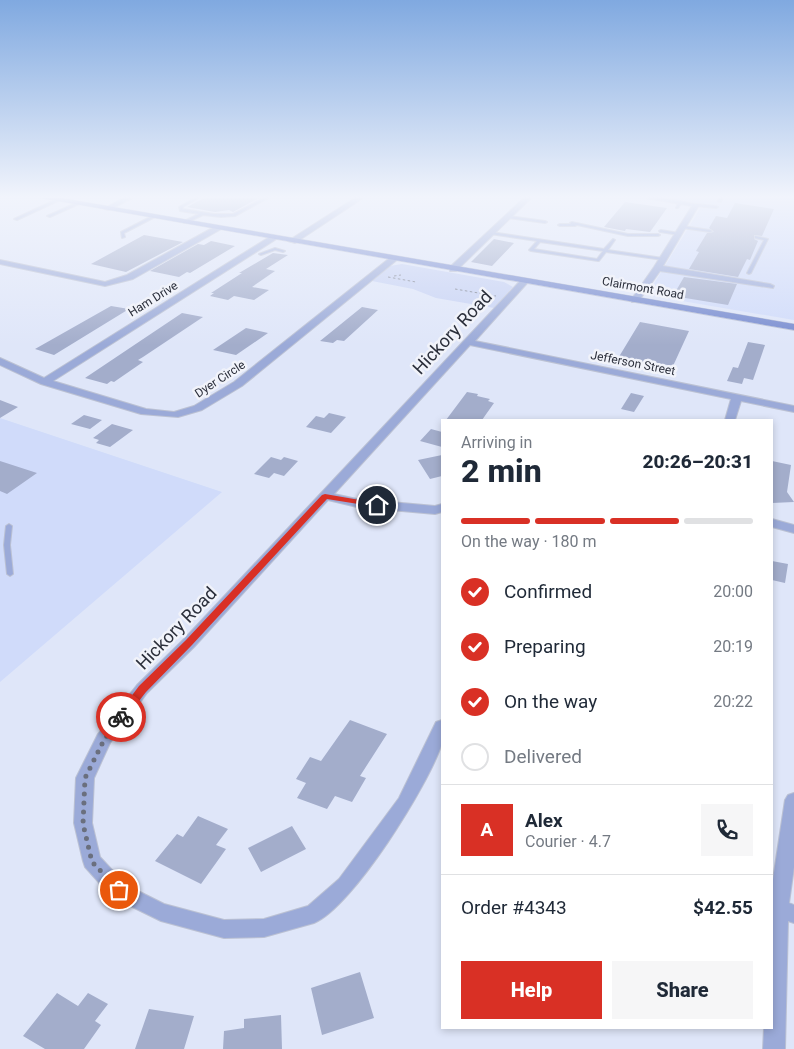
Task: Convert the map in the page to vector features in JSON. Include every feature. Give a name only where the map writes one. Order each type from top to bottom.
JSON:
[{"type":"main road","name":"Clairmont Road","points":[[326,247],[794,327]]},
{"type":"street","points":[[0,262],[105,284],[130,277],[182,247]]},
{"type":"street","name":"Ham Drive","points":[[45,382],[257,255],[265,247]]},
{"type":"street","points":[[453,269],[476,247]]},
{"type":"street","points":[[635,300],[670,247]]},
{"type":"street","name":"Dyer Circle","points":[[0,361],[45,382],[145,412],[174,415],[198,408],[218,398],[394,259]]},
{"type":"street","points":[[658,268],[770,286]]},
{"type":"street","name":"Hickory Road","points":[[441,728],[405,803],[346,885],[314,914],[264,928],[224,929],[161,912],[153,908],[119,890],[92,862],[83,824],[85,778],[104,740],[142,689],[189,643],[525,281]]},
{"type":"street","name":"Jefferson Street","points":[[467,342],[794,409]]},
{"type":"street","points":[[730,419],[737,397]]},
{"type":"street","points":[[325,496],[357,503],[435,510],[441,508]]},
{"type":"street","points":[[773,524],[794,529]]},
{"type":"street","points":[[774,1049],[782,910],[794,800]]},
{"type":"lane","points":[[533,247],[531,250],[598,260],[608,247]]},
{"type":"lane","points":[[581,247],[663,259]]},
{"type":"lane","points":[[749,273],[762,247]]},
{"type":"lane","points":[[257,255],[275,249],[283,251]]},
{"type":"lane","points":[[9,526],[4,544],[10,574]]},
{"type":"path","points":[[390,277],[401,275]]},
{"type":"path","points":[[382,276],[416,282]]},
{"type":"path","points":[[455,289],[503,298]]},
{"type":"shaded area","points":[[677,247],[794,247],[794,320],[647,295]]},
{"type":"shaded area","points":[[402,264],[504,282],[513,287],[494,308],[436,298],[413,289],[372,281],[390,266]]},
{"type":"shaded area","points":[[0,418],[222,492],[0,682]]},
{"type":"building","points":[[122,247],[174,247],[126,272],[91,264]]},
{"type":"building","points":[[193,247],[233,247],[190,273],[187,272],[179,277],[150,271]]},
{"type":"building","points":[[486,247],[510,247],[492,266],[471,262]]},
{"type":"building","points":[[698,247],[755,247],[750,260],[747,259],[738,277],[689,269],[699,252],[696,251]]},
{"type":"building","points":[[273,253],[288,255],[266,269],[275,271],[252,287],[269,290],[254,300],[234,296],[228,300],[210,296],[214,293],[211,293],[242,273],[239,273]]},
{"type":"building","points":[[684,277],[737,284],[728,305],[673,296]]},
{"type":"building","points":[[111,306],[129,309],[54,355],[35,349]]},
{"type":"building","points":[[362,307],[378,310],[344,341],[337,340],[333,343],[320,341]]},
{"type":"building","points":[[182,313],[203,317],[138,360],[143,362],[114,382],[111,381],[107,384],[85,378]]},
{"type":"building","points":[[640,322],[689,331],[673,366],[617,360]]},
{"type":"building","points":[[246,328],[268,333],[236,355],[213,350]]},
{"type":"building","points":[[748,342],[765,345],[753,380],[744,378],[742,384],[727,381],[733,367],[738,368]]},
{"type":"building","points":[[467,392],[478,394],[477,396],[490,399],[488,401],[494,403],[483,419],[447,419]]},
{"type":"building","points":[[631,393],[644,396],[634,412],[621,409]]},
{"type":"building","points":[[0,400],[18,407],[0,418]]},
{"type":"building","points":[[329,413],[346,417],[331,433],[306,427],[316,416],[324,418]]},
{"type":"building","points":[[84,415],[102,420],[90,429],[71,424]]},
{"type":"building","points":[[112,424],[133,430],[110,447],[96,443],[99,440],[93,438]]},
{"type":"building","points":[[431,429],[441,432],[441,447],[420,441]]},
{"type":"building","points":[[441,455],[441,476],[430,479],[418,460]]},
{"type":"building","points":[[271,457],[281,460],[284,457],[298,461],[284,476],[274,473],[269,478],[254,474]]},
{"type":"building","points":[[0,461],[37,473],[7,494],[0,491]]},
{"type":"building","points":[[773,461],[791,465],[787,492],[794,502],[773,503]]},
{"type":"building","points":[[773,561],[788,564],[785,583],[773,580]]},
{"type":"building","points":[[350,720],[387,734],[360,776],[366,778],[352,802],[335,796],[327,809],[297,798],[306,783],[296,779],[310,757],[321,761]]},
{"type":"building","points":[[198,816],[228,829],[216,845],[226,849],[201,884],[155,861],[177,834],[183,837]]},
{"type":"building","points":[[292,826],[306,849],[261,872],[248,848]]},
{"type":"building","points":[[360,972],[374,1018],[322,1035],[311,988]]},
{"type":"building","points":[[57,993],[78,1006],[88,993],[108,1004],[95,1021],[101,1025],[84,1049],[45,1049],[23,1036]]},
{"type":"building","points":[[149,1009],[194,1016],[184,1049],[135,1049]]},
{"type":"building","points":[[281,1015],[282,1049],[223,1049],[224,1031],[244,1028],[244,1019]]},
{"type":"way so far","points":[[119,890],[92,862],[83,824],[85,778],[104,740],[121,717]]},
{"type":"route","points":[[121,717],[142,689],[189,643],[325,496],[377,505]]}]
